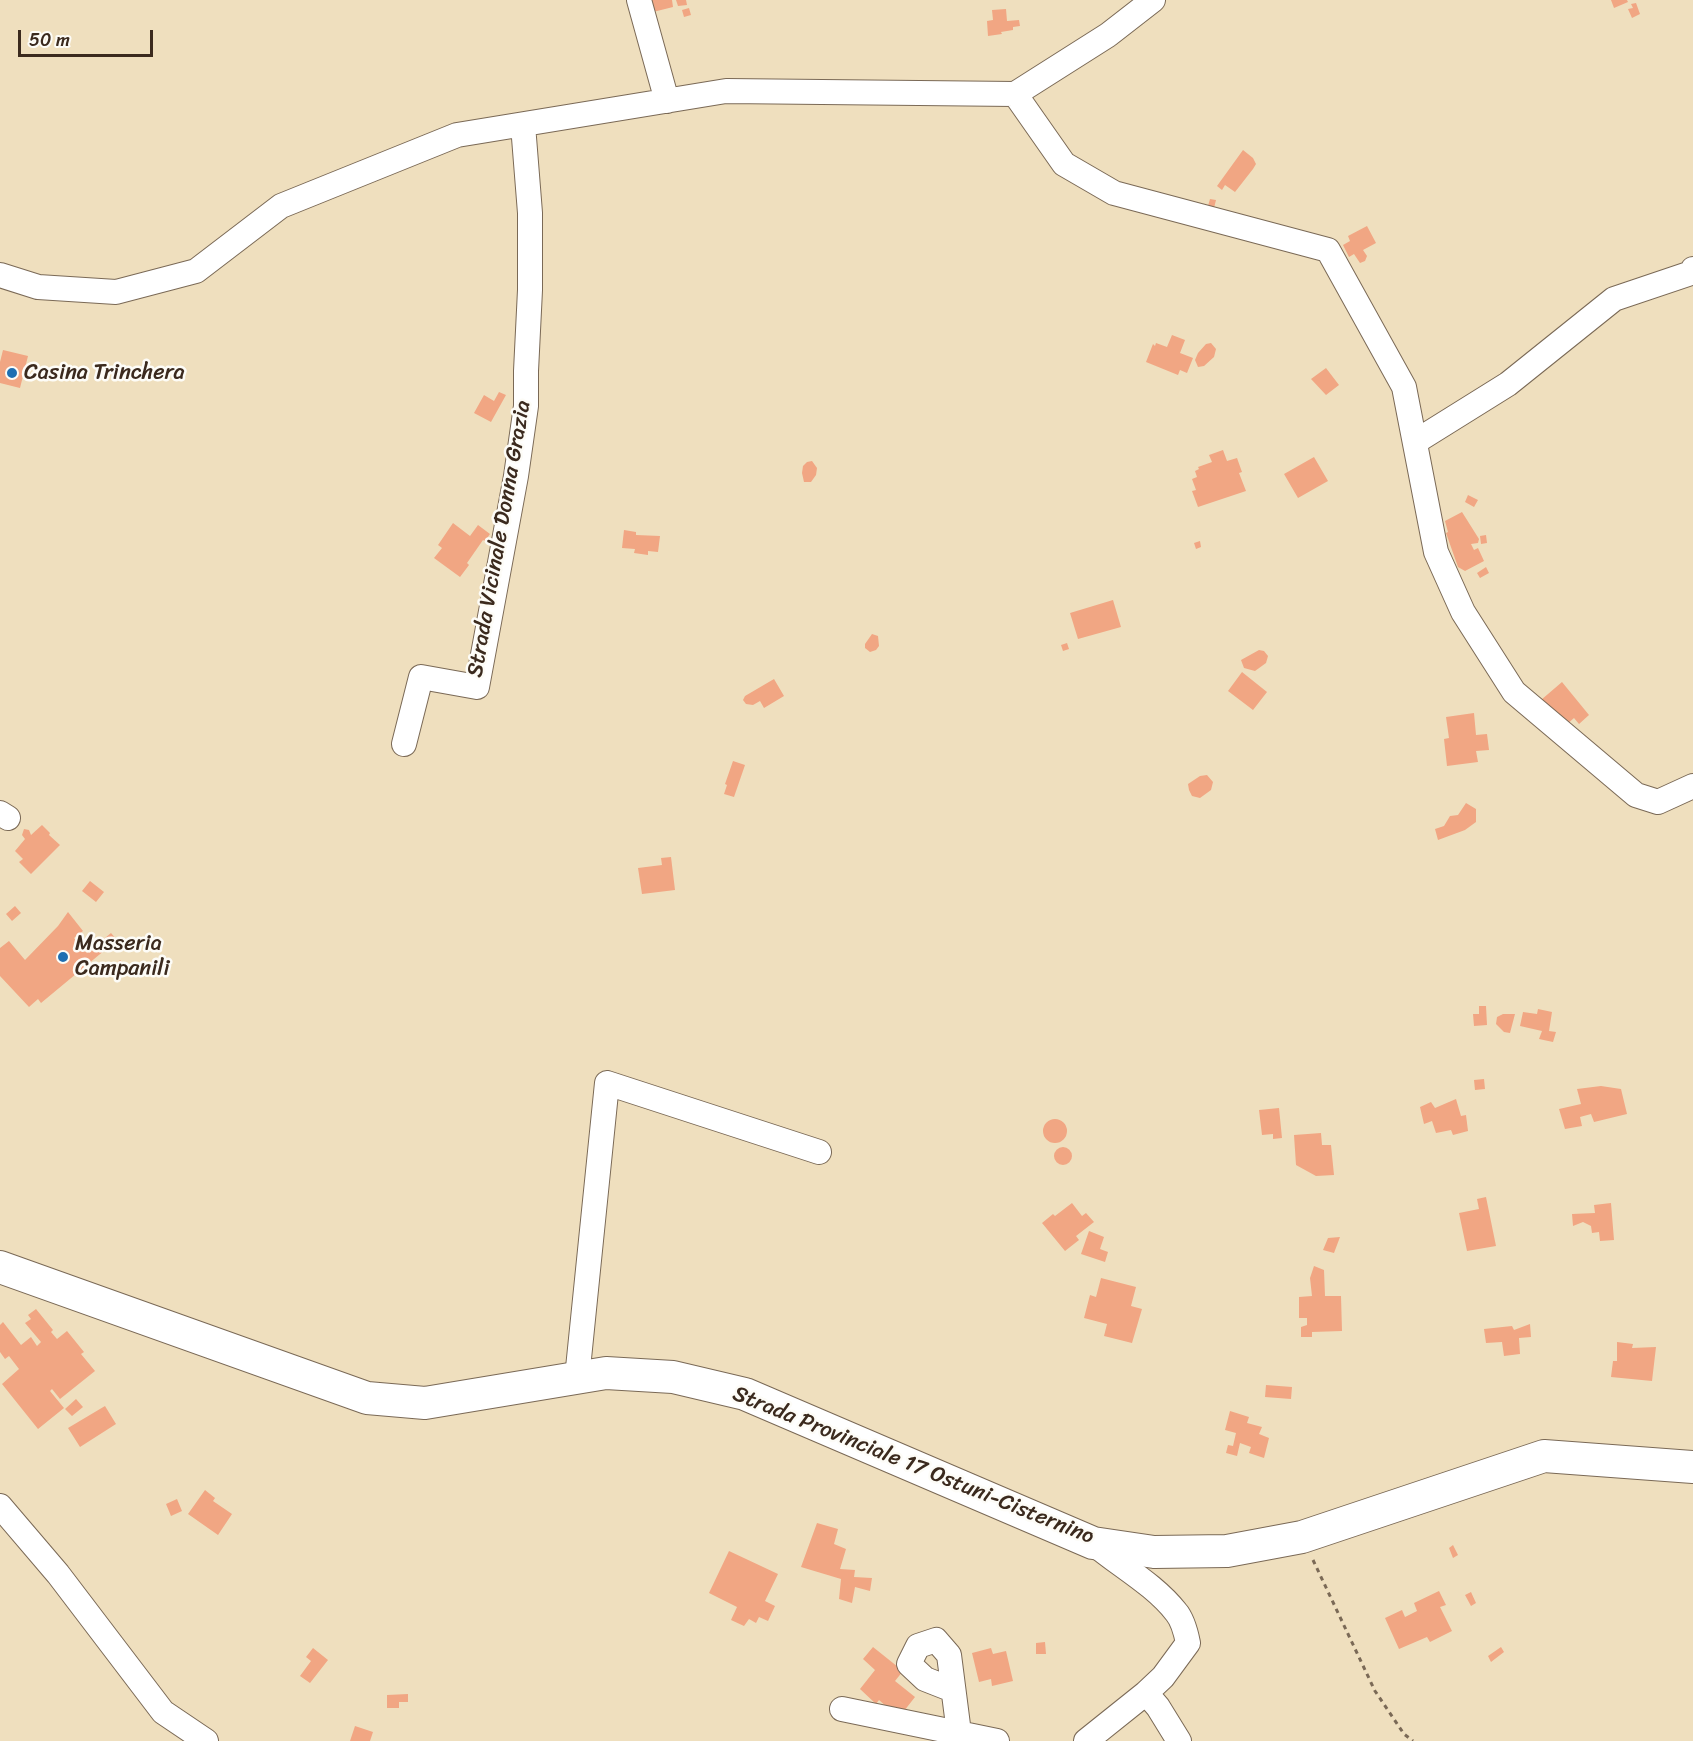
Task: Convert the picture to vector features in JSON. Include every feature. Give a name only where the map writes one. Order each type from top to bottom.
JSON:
[{"type":"main road","name":"Strada Provinciale 17 Ostuni-Cisternino","points":[[0,1267],[367,1398],[425,1403],[606,1373],[673,1377],[745,1394],[1093,1543],[1154,1552],[1227,1551],[1302,1537],[1544,1456],[1693,1467]]},
{"type":"street","points":[[639,0],[666,101]]},
{"type":"street","points":[[0,275],[38,287],[116,292],[196,271],[281,206],[458,135],[726,92],[1015,94],[1108,35],[1153,0]]},
{"type":"street","points":[[1015,94],[1064,164],[1114,194],[1328,250],[1404,387],[1436,552],[1463,612],[1514,692],[1636,795],[1658,802],[1693,786]]},
{"type":"street","name":"Strada Vicinale Donna Grazia","points":[[404,744],[421,677],[477,687],[516,476],[526,406],[530,213],[523,125]]},
{"type":"street","points":[[1414,442],[1508,384],[1614,300],[1691,273],[1693,269]]},
{"type":"street","points":[[577,1378],[607,1083],[819,1152]]},
{"type":"street","points":[[0,1506],[57,1574],[163,1712],[206,1741]]},
{"type":"street","points":[[1086,1741],[1163,1677],[1188,1643],[1178,1613],[1147,1584],[1093,1543]]},
{"type":"street","points":[[953,1690],[959,1733]]},
{"type":"street","points":[[1146,1693],[1158,1707],[1179,1741]]},
{"type":"street","points":[[842,1709],[998,1741]]},
{"type":"path","points":[[1302,1537],[1376,1691],[1404,1734],[1413,1741]]},
{"type":"building","points":[[645,0],[672,0],[673,7],[653,12]]},
{"type":"building","points":[[676,0],[686,0],[687,5],[678,6]]},
{"type":"building","points":[[1611,0],[1627,0],[1628,2],[1614,8]]},
{"type":"building","points":[[1636,3],[1640,14],[1632,18],[1628,9],[1633,8],[1631,4]]},
{"type":"building","points":[[689,8],[691,15],[684,17],[682,10]]},
{"type":"building","points":[[1006,9],[1007,21],[1019,20],[1020,26],[1001,32],[1002,34],[988,36],[987,21],[993,20],[992,10]]},
{"type":"building","points":[[1243,150],[1253,158],[1256,164],[1235,192],[1225,185],[1222,190],[1217,186]]},
{"type":"building","points":[[1210,199],[1216,200],[1214,208],[1208,206]]},
{"type":"building","points":[[1367,226],[1376,243],[1363,250],[1367,256],[1365,261],[1360,263],[1354,254],[1349,257],[1343,245],[1350,241],[1348,236]]},
{"type":"building","points":[[1172,335],[1185,340],[1180,353],[1193,358],[1187,373],[1180,370],[1178,375],[1146,362],[1153,344],[1167,347]]},
{"type":"building","points":[[1211,343],[1216,349],[1214,357],[1204,366],[1198,367],[1195,360],[1198,353],[1206,344]]},
{"type":"building","name":"Casina Trinchera","points":[[3,350],[28,356],[20,388],[0,383],[0,362]]},
{"type":"building","points":[[1326,368],[1339,385],[1326,395],[1311,379]]},
{"type":"building","points":[[499,392],[506,395],[491,422],[474,413],[484,395],[494,401]]},
{"type":"building","points":[[1223,450],[1227,461],[1237,458],[1242,472],[1239,473],[1246,491],[1198,507],[1192,491],[1196,490],[1192,479],[1197,477],[1195,471],[1199,469],[1198,467],[1212,462],[1209,455]]},
{"type":"building","points":[[1314,457],[1328,481],[1298,498],[1284,474]]},
{"type":"building","points":[[812,461],[817,468],[816,475],[811,482],[804,482],[803,466]]},
{"type":"building","points":[[1468,495],[1478,500],[1474,507],[1465,502]]},
{"type":"building","points":[[1462,512],[1479,539],[1478,543],[1471,544],[1474,550],[1478,548],[1484,561],[1465,571],[1458,567],[1446,533],[1448,532],[1445,521]]},
{"type":"building","points":[[453,523],[470,536],[478,525],[490,534],[485,541],[483,540],[460,577],[434,558],[442,548],[438,545]]},
{"type":"building","points":[[624,530],[636,532],[636,535],[660,536],[658,552],[648,551],[648,555],[634,553],[635,549],[622,548]]},
{"type":"building","points":[[1486,535],[1487,543],[1481,544],[1480,536]]},
{"type":"building","points":[[1200,541],[1201,547],[1196,549],[1194,543]]},
{"type":"building","points":[[1486,567],[1489,573],[1480,578],[1477,573]]},
{"type":"building","points":[[1113,600],[1121,627],[1078,639],[1070,613]]},
{"type":"building","points":[[872,634],[878,636],[879,646],[870,652],[865,648],[865,644]]},
{"type":"building","points":[[1067,643],[1069,649],[1063,651],[1061,645]]},
{"type":"building","points":[[1259,650],[1264,651],[1268,656],[1266,663],[1255,671],[1244,668],[1241,660]]},
{"type":"building","points":[[1242,672],[1267,692],[1253,710],[1228,691]]},
{"type":"building","points":[[774,679],[784,696],[764,708],[760,701],[753,705],[746,704],[743,700],[745,696]]},
{"type":"building","points":[[1562,682],[1589,715],[1579,724],[1574,718],[1564,727],[1541,700]]},
{"type":"building","points":[[1474,713],[1476,735],[1487,734],[1489,750],[1476,751],[1478,762],[1447,766],[1444,739],[1449,738],[1446,717]]},
{"type":"building","points":[[733,761],[745,765],[734,797],[724,794]]},
{"type":"building","points":[[1207,775],[1213,782],[1211,790],[1200,798],[1192,796],[1188,784],[1200,776]]},
{"type":"building","points":[[1466,803],[1476,809],[1476,822],[1465,830],[1438,840],[1435,829],[1444,826],[1450,816],[1458,815]]},
{"type":"building","points":[[42,825],[60,845],[31,874],[19,862],[23,859],[15,851],[25,839],[22,835],[24,829],[29,830],[31,835]]},
{"type":"building","points":[[671,857],[675,890],[642,894],[638,868],[662,865],[661,858]]},
{"type":"building","points":[[90,881],[104,892],[96,902],[82,891]]},
{"type":"building","points":[[15,906],[21,913],[12,921],[6,914]]},
{"type":"building","name":"Masseria Campanili","points":[[68,912],[83,931],[74,938],[87,953],[111,933],[117,940],[41,1003],[38,999],[29,1007],[0,976],[0,948],[9,941],[25,960],[58,926]]},
{"type":"building","points":[[120,960],[127,966],[119,974],[113,967]]},
{"type":"building","points":[[1479,1006],[1486,1006],[1487,1025],[1474,1026],[1473,1014],[1479,1014]]},
{"type":"building","points":[[1538,1009],[1552,1012],[1549,1031],[1556,1032],[1553,1042],[1539,1039],[1542,1031],[1520,1026],[1523,1012],[1537,1014]]},
{"type":"building","points":[[1503,1014],[1515,1014],[1510,1033],[1504,1032],[1496,1024],[1497,1017]]},
{"type":"building","points":[[1484,1079],[1485,1089],[1475,1090],[1474,1080]]},
{"type":"building","points":[[1601,1086],[1621,1089],[1627,1114],[1594,1122],[1591,1114],[1580,1117],[1582,1126],[1565,1129],[1559,1109],[1581,1104],[1577,1089]]},
{"type":"building","points":[[1456,1099],[1461,1116],[1466,1115],[1468,1131],[1453,1135],[1451,1130],[1436,1133],[1432,1121],[1424,1124],[1420,1107],[1431,1102],[1435,1108]]},
{"type":"building","points":[[1279,1108],[1282,1138],[1273,1139],[1273,1134],[1262,1135],[1259,1110]]},
{"type":"building","points":[[1055,1119],[1063,1123],[1067,1131],[1063,1139],[1055,1143],[1047,1139],[1043,1131],[1047,1123]]},
{"type":"building","points":[[1321,1133],[1322,1145],[1331,1145],[1334,1175],[1316,1176],[1296,1165],[1294,1135]]},
{"type":"building","points":[[1059,1147],[1067,1147],[1072,1152],[1070,1163],[1059,1165],[1054,1160],[1054,1152]]},
{"type":"building","points":[[1486,1197],[1496,1246],[1467,1251],[1459,1213],[1479,1209],[1477,1199]]},
{"type":"building","points":[[1072,1203],[1082,1216],[1086,1213],[1094,1222],[1076,1236],[1079,1240],[1065,1251],[1042,1223]]},
{"type":"building","points":[[1611,1203],[1614,1240],[1600,1241],[1599,1232],[1592,1233],[1591,1226],[1583,1222],[1573,1226],[1572,1214],[1595,1213],[1594,1205]]},
{"type":"building","points":[[1089,1231],[1104,1237],[1100,1249],[1108,1252],[1105,1262],[1081,1254]]},
{"type":"building","points":[[1340,1237],[1334,1253],[1323,1250],[1328,1238]]},
{"type":"building","points":[[1314,1266],[1324,1270],[1325,1296],[1341,1296],[1342,1331],[1312,1332],[1312,1337],[1301,1337],[1301,1327],[1307,1325],[1307,1318],[1299,1318],[1299,1297],[1312,1296],[1310,1278]]},
{"type":"building","points":[[1101,1278],[1136,1287],[1131,1306],[1142,1309],[1132,1343],[1104,1336],[1107,1324],[1084,1318],[1090,1295],[1096,1297]]},
{"type":"building","points":[[36,1309],[53,1330],[51,1332],[57,1339],[67,1331],[84,1352],[81,1354],[95,1371],[60,1399],[52,1389],[50,1391],[64,1408],[38,1429],[2,1384],[19,1369],[9,1356],[5,1359],[0,1352],[0,1325],[3,1322],[21,1345],[31,1337],[37,1346],[41,1342],[25,1323],[31,1319],[28,1315]]},
{"type":"building","points":[[1530,1324],[1531,1337],[1519,1338],[1520,1354],[1504,1356],[1502,1342],[1486,1343],[1484,1329],[1512,1326],[1514,1330]]},
{"type":"building","points":[[1617,1342],[1633,1344],[1632,1348],[1656,1347],[1652,1381],[1611,1377],[1613,1361],[1617,1361]]},
{"type":"building","points":[[1266,1385],[1292,1387],[1291,1399],[1265,1397]]},
{"type":"building","points":[[76,1399],[83,1407],[72,1416],[65,1409]]},
{"type":"building","points":[[105,1406],[116,1424],[80,1447],[68,1428]]},
{"type":"building","points":[[1230,1411],[1249,1417],[1247,1423],[1262,1427],[1259,1434],[1269,1438],[1264,1458],[1249,1453],[1251,1447],[1240,1443],[1237,1456],[1226,1453],[1228,1445],[1233,1446],[1236,1433],[1225,1430]]},
{"type":"building","points":[[205,1490],[215,1498],[213,1501],[232,1514],[218,1535],[188,1514]]},
{"type":"building","points":[[177,1499],[182,1511],[171,1516],[166,1504]]},
{"type":"building","points":[[817,1523],[838,1529],[834,1544],[846,1549],[840,1569],[855,1570],[854,1577],[872,1578],[870,1591],[855,1587],[852,1603],[839,1599],[841,1579],[801,1567]]},
{"type":"building","points":[[1453,1545],[1458,1555],[1453,1558],[1449,1548]]},
{"type":"building","points":[[729,1551],[778,1574],[765,1601],[775,1606],[768,1621],[759,1617],[756,1623],[749,1619],[744,1626],[731,1620],[737,1607],[709,1593]]},
{"type":"building","points":[[1439,1591],[1446,1605],[1440,1607],[1452,1631],[1430,1642],[1427,1637],[1399,1649],[1385,1618],[1402,1610],[1405,1617],[1417,1611],[1414,1603]]},
{"type":"building","points":[[1471,1592],[1476,1603],[1471,1606],[1465,1595]]},
{"type":"building","points":[[1045,1642],[1046,1654],[1036,1654],[1036,1643]]},
{"type":"building","points":[[873,1647],[903,1671],[895,1681],[915,1697],[904,1711],[889,1709],[879,1700],[876,1704],[860,1689],[875,1670],[863,1659]]},
{"type":"building","points":[[1501,1647],[1504,1652],[1491,1662],[1488,1656]]},
{"type":"building","points":[[313,1648],[328,1660],[310,1683],[300,1676],[311,1661],[306,1657]]},
{"type":"building","points":[[991,1648],[993,1654],[1006,1651],[1013,1681],[992,1686],[991,1679],[979,1682],[972,1653]]},
{"type":"building","points":[[408,1694],[408,1702],[399,1702],[399,1708],[387,1708],[387,1695]]},
{"type":"building","points":[[355,1726],[373,1732],[370,1741],[350,1741]]},
{"type":"place","name":"Casina Trinchera","points":[[12,373]]},
{"type":"place","name":"Masseria Campanili","points":[[63,957]]}]
